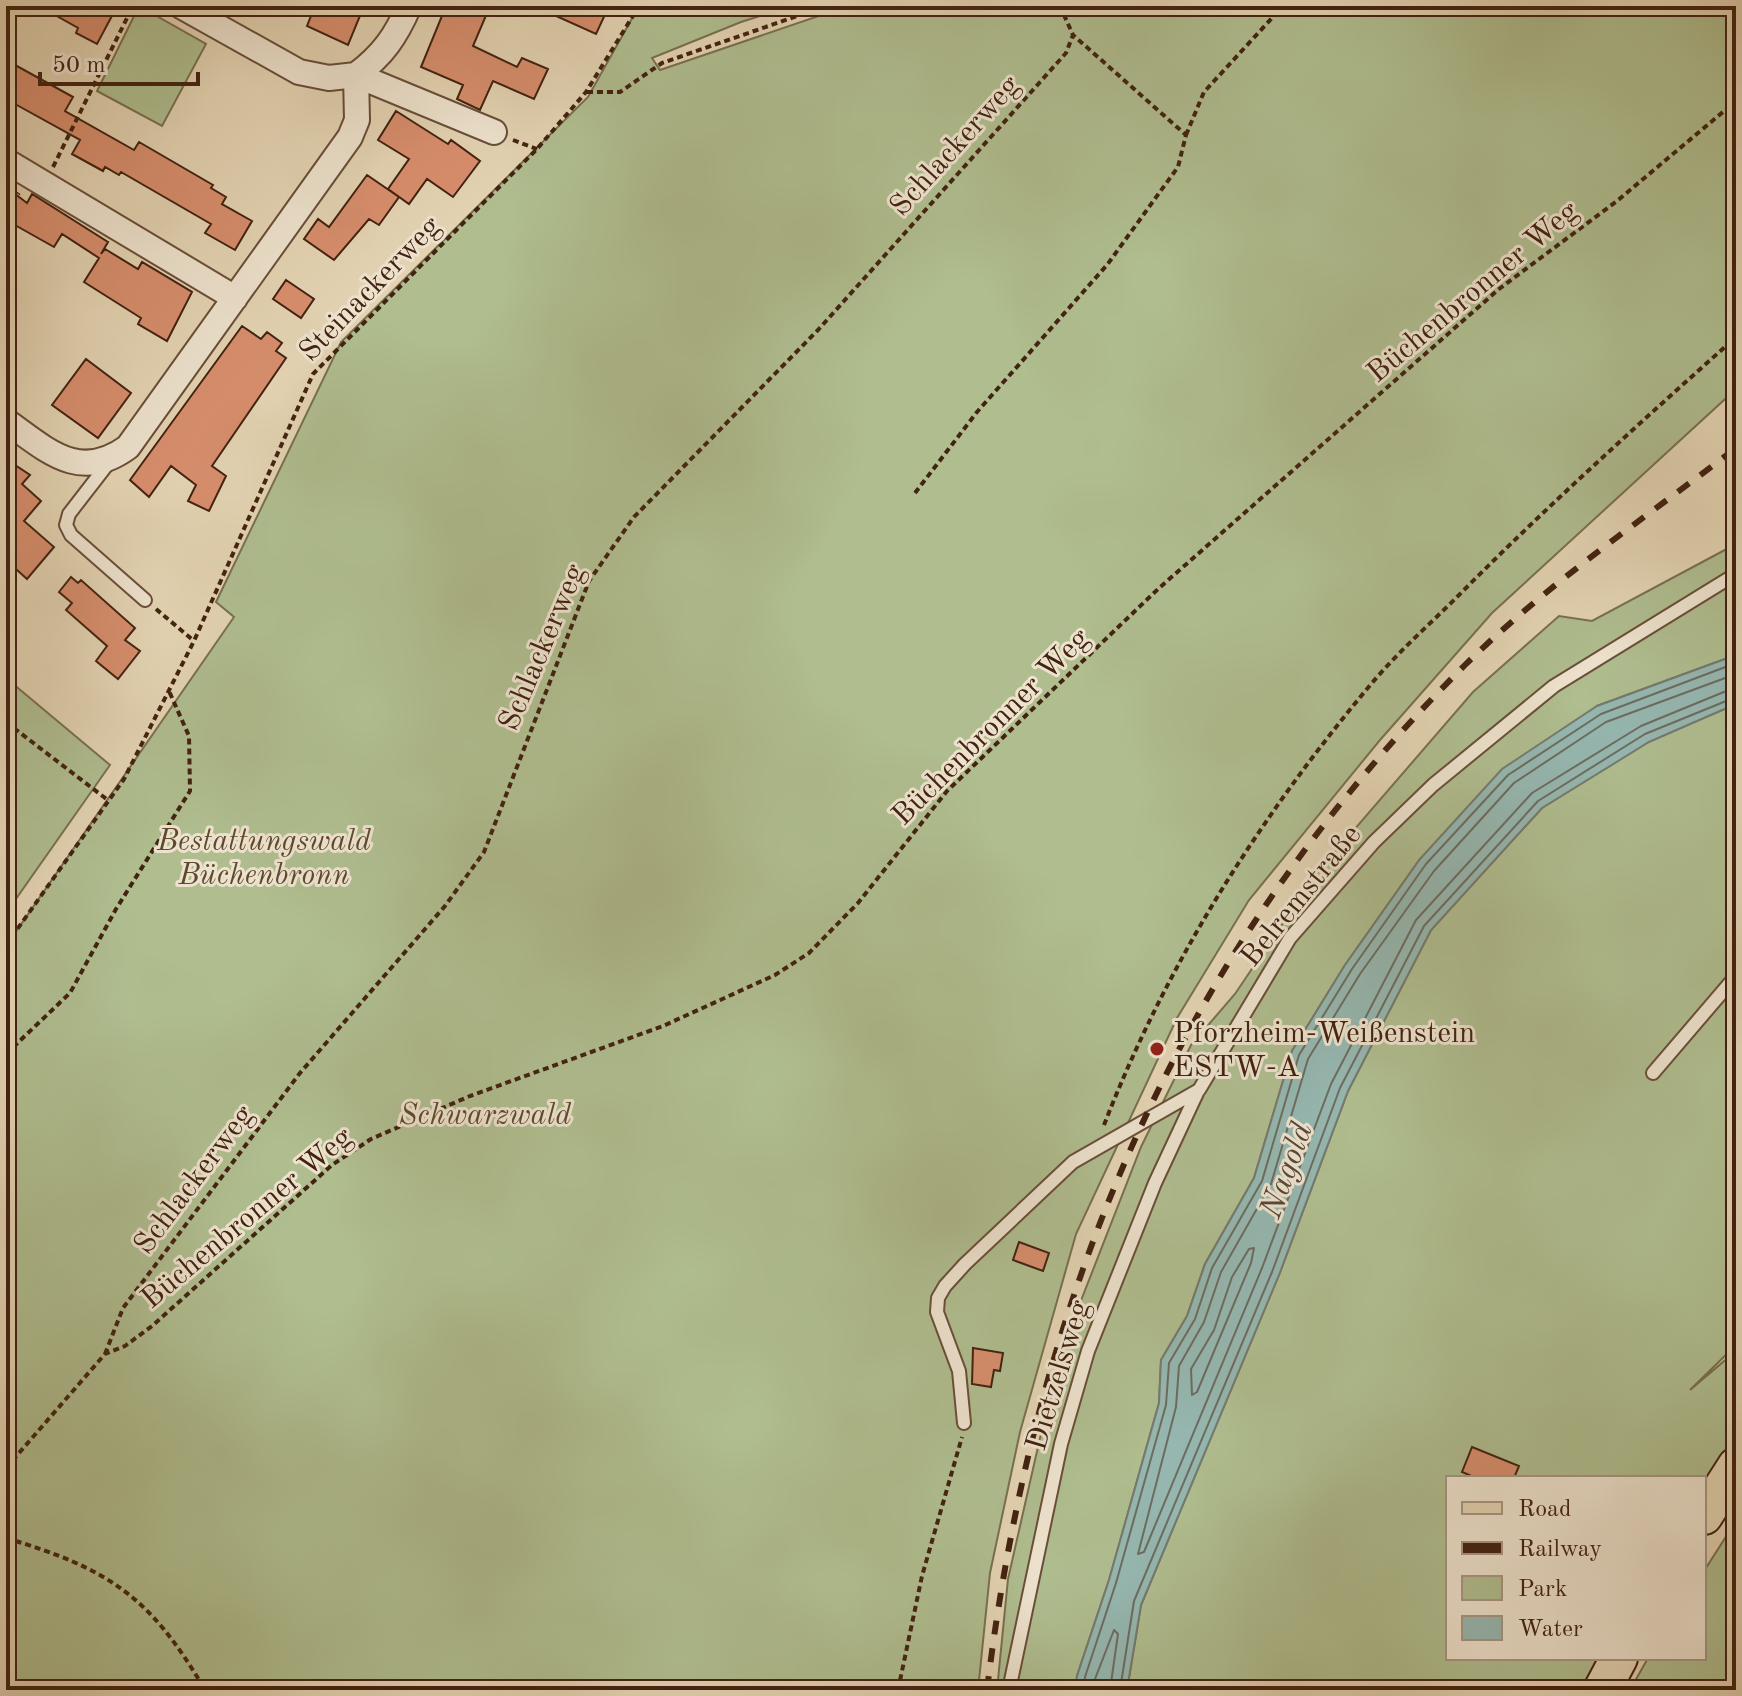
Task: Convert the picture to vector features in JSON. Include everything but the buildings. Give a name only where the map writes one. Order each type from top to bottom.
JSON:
[{"type":"main road","points":[[1706,1513],[1736,1466]]},
{"type":"main road","points":[[1602,1690],[1618,1660]]},
{"type":"street","points":[[181,6],[299,72],[329,78],[356,75],[494,132]]},
{"type":"street","points":[[356,75],[379,58],[395,37],[409,6]]},
{"type":"street","points":[[6,421],[54,455],[74,463],[112,459],[128,447],[350,137],[357,120],[356,75]]},
{"type":"street","points":[[6,161],[235,298]]},
{"type":"lane","points":[[112,459],[69,514],[66,525],[71,535],[145,600]]},
{"type":"lane","name":"Belremstraße","points":[[964,1423],[959,1371],[937,1312],[938,1298],[965,1264],[1073,1162],[1199,1090],[1290,938],[1406,810],[1503,725],[1554,686],[1736,574]]},
{"type":"lane","points":[[1653,1073],[1736,976]]},
{"type":"lane","name":"Dietzelsweg","points":[[1009,1690],[1061,1444],[1084,1363],[1161,1168],[1199,1090]]},
{"type":"path","points":[[45,183],[133,6]]},
{"type":"path","name":"Steinackerweg","points":[[6,945],[124,779],[194,641],[313,374],[537,149],[586,92],[639,6]]},
{"type":"path","points":[[586,92],[620,92],[662,63],[826,6]]},
{"type":"path","points":[[1061,6],[1073,35],[1186,135]]},
{"type":"path","points":[[915,493],[977,412],[1107,265],[1178,167],[1186,135],[1204,92],[1283,6]]},
{"type":"path","name":"Schlackerweg","points":[[105,1354],[123,1308],[300,1073],[445,906],[484,852],[560,650],[589,581],[608,549],[634,517],[818,330],[1007,122],[1066,53],[1073,35]]},
{"type":"path","name":"Büchenbronner Weg","points":[[6,1468],[105,1354],[125,1346],[152,1326],[332,1165],[371,1139],[470,1096],[663,1026],[775,975],[809,953],[858,903],[908,835],[947,791],[1158,589],[1499,289],[1617,201],[1736,101]]},
{"type":"path","points":[[1093,1151],[1136,1043],[1191,938],[1290,785],[1375,680],[1557,496],[1736,337]]},
{"type":"path","points":[[145,600],[194,641]]},
{"type":"path","points":[[6,1054],[70,993],[116,909],[190,791],[189,736],[169,691]]},
{"type":"path","points":[[6,722],[109,801]]},
{"type":"path","points":[[898,1690],[922,1576],[964,1423]]},
{"type":"path","points":[[6,1538],[58,1554],[112,1581],[156,1616],[205,1690]]},
{"type":"green space","points":[[139,6],[206,44],[162,126],[97,91]]},
{"type":"green space","name":"Schwarzwald","points":[[639,6],[792,6],[741,22],[652,58],[660,70],[848,6],[1736,6],[1736,389],[1492,613],[1380,740],[1249,900],[1177,1018],[1076,1234],[1020,1432],[990,1573],[978,1690],[6,1690],[6,946],[234,617],[216,602],[341,342],[588,97]]},
{"type":"green space","points":[[1736,544],[1736,655],[1597,706],[1420,859],[1345,965],[1292,1051],[1254,1178],[1205,1264],[1187,1316],[1161,1360],[1159,1403],[1109,1580],[1077,1676],[1076,1690],[997,1690],[1008,1579],[1040,1438],[1073,1321],[1141,1147],[1191,1045],[1235,994],[1315,875],[1473,692],[1559,616],[1592,621]]},
{"type":"green space","points":[[6,678],[110,765],[6,913]]},
{"type":"green space","points":[[1736,704],[1736,1345],[1690,1390],[1736,1351],[1736,1436],[1706,1486],[1706,1476],[1446,1476],[1446,1660],[1603,1660],[1586,1690],[1127,1690],[1141,1605],[1279,1275],[1348,1091],[1431,930],[1542,808],[1649,741]]},
{"type":"green space","points":[[1736,1521],[1736,1690],[1630,1690],[1647,1660],[1706,1660],[1706,1568]]},
{"type":"water","name":"Nagold","points":[[1736,655],[1736,704],[1649,742],[1542,808],[1431,930],[1348,1091],[1279,1275],[1141,1605],[1127,1690],[1076,1690],[1077,1676],[1109,1580],[1159,1403],[1161,1360],[1187,1316],[1205,1264],[1254,1178],[1292,1051],[1345,965],[1420,859],[1502,769],[1597,706]]},
{"type":"railway","points":[[987,1690],[1010,1544],[1042,1402],[1084,1266],[1137,1136],[1201,1010],[1276,890],[1364,775],[1465,665],[1563,579],[1736,448]]},
{"type":"place","name":"Pforzheim-Weißenstein ESTW-A","points":[[1157,1049]]},
{"type":"park label","name":"Bestattungswald Büchenbronn","points":[[264,857]]}]
